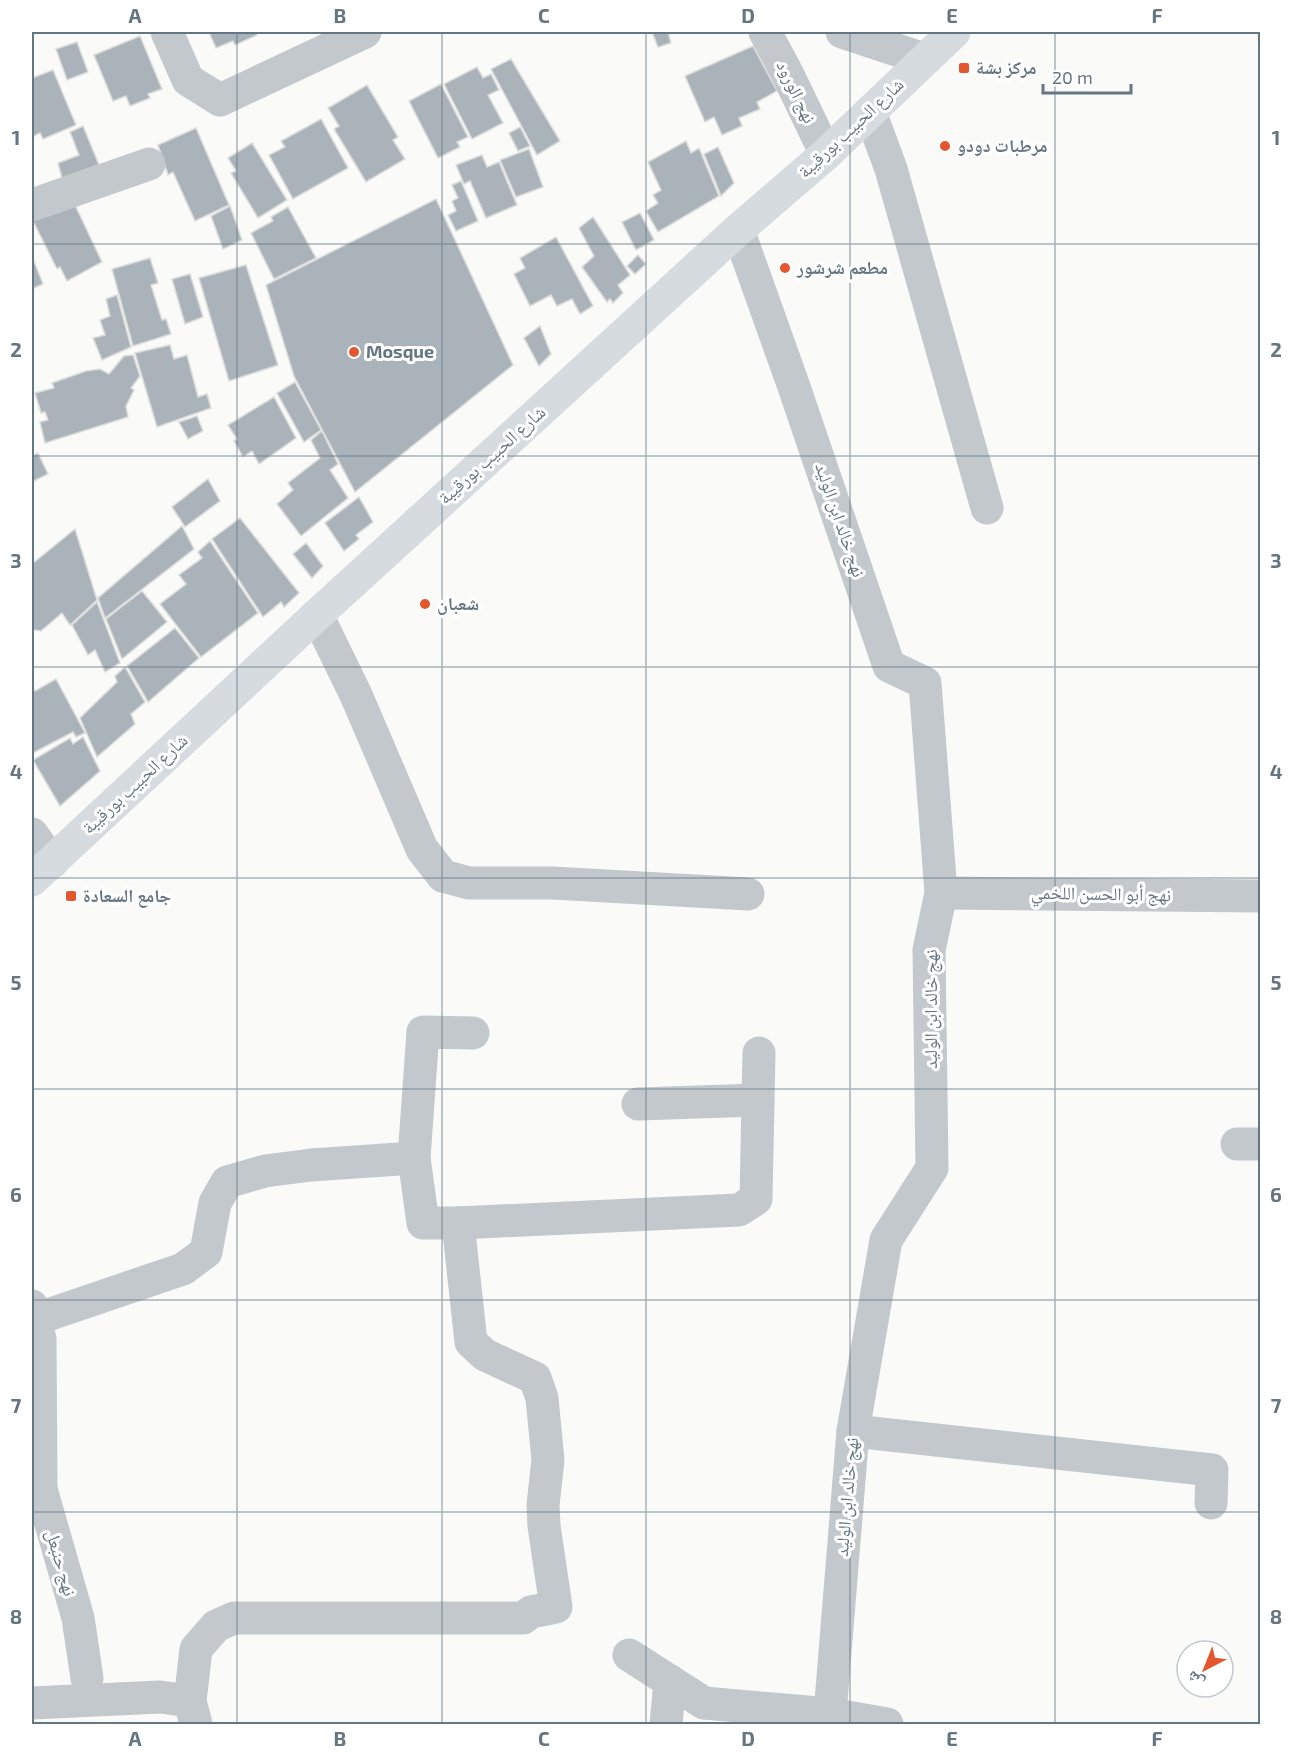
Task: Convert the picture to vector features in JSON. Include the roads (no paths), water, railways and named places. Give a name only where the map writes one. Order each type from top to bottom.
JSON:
[{"type":"main road","name":"شارع الحبيب بورقيبة","points":[[42,871],[317,615],[738,230],[826,154],[954,32]]},
{"type":"street","points":[[167,32],[188,80],[220,100],[365,32]]},
{"type":"street","name":"نهج الورود","points":[[765,32],[826,154]]},
{"type":"street","points":[[842,32],[924,59]]},
{"type":"street","points":[[870,112],[891,169],[987,508]]},
{"type":"street","points":[[32,205],[149,164]]},
{"type":"street","name":"نهج خالد ابن الوليد","points":[[738,230],[801,406],[889,666],[926,683],[941,893],[929,950],[932,1168],[886,1240],[853,1431],[830,1714]]},
{"type":"street","points":[[317,615],[356,695],[422,849],[443,876],[469,884],[553,883],[748,894]]},
{"type":"street","points":[[32,834],[42,871]]},
{"type":"street","name":"نهج أبو الحسن اللخمي","points":[[941,893],[1260,896]]},
{"type":"street","points":[[473,1033],[423,1032],[414,1158],[423,1223],[738,1210],[756,1199],[759,1053]]},
{"type":"street","points":[[638,1104],[758,1101]]},
{"type":"street","points":[[34,1312],[183,1269],[206,1252],[215,1203],[227,1182],[265,1171],[288,1168],[414,1158]]},
{"type":"street","points":[[32,1703],[160,1697],[193,1713],[196,1649],[216,1626],[234,1618],[522,1618],[531,1612],[556,1607],[544,1526],[543,1505],[548,1461],[542,1398],[535,1378],[485,1355],[471,1342],[458,1223]]},
{"type":"street","name":"نهج حنبعل","points":[[34,1312],[40,1339],[41,1489],[78,1618],[87,1678]]},
{"type":"street","points":[[853,1431],[1212,1470],[1211,1503]]},
{"type":"street","points":[[629,1655],[704,1703],[830,1714],[887,1725]]},
{"type":"street","points":[[666,1725],[670,1682]]},
{"type":"place","name":"مركز بشة","points":[[964,68]]},
{"type":"place","name":"مرطبات دودو","points":[[945,146]]},
{"type":"place","name":"مطعم شرشور","points":[[785,268]]},
{"type":"place","name":"Mosque","points":[[354,352]]},
{"type":"place","name":"شعبان","points":[[425,604]]},
{"type":"place","name":"جامع السعادة","points":[[71,896]]}]
